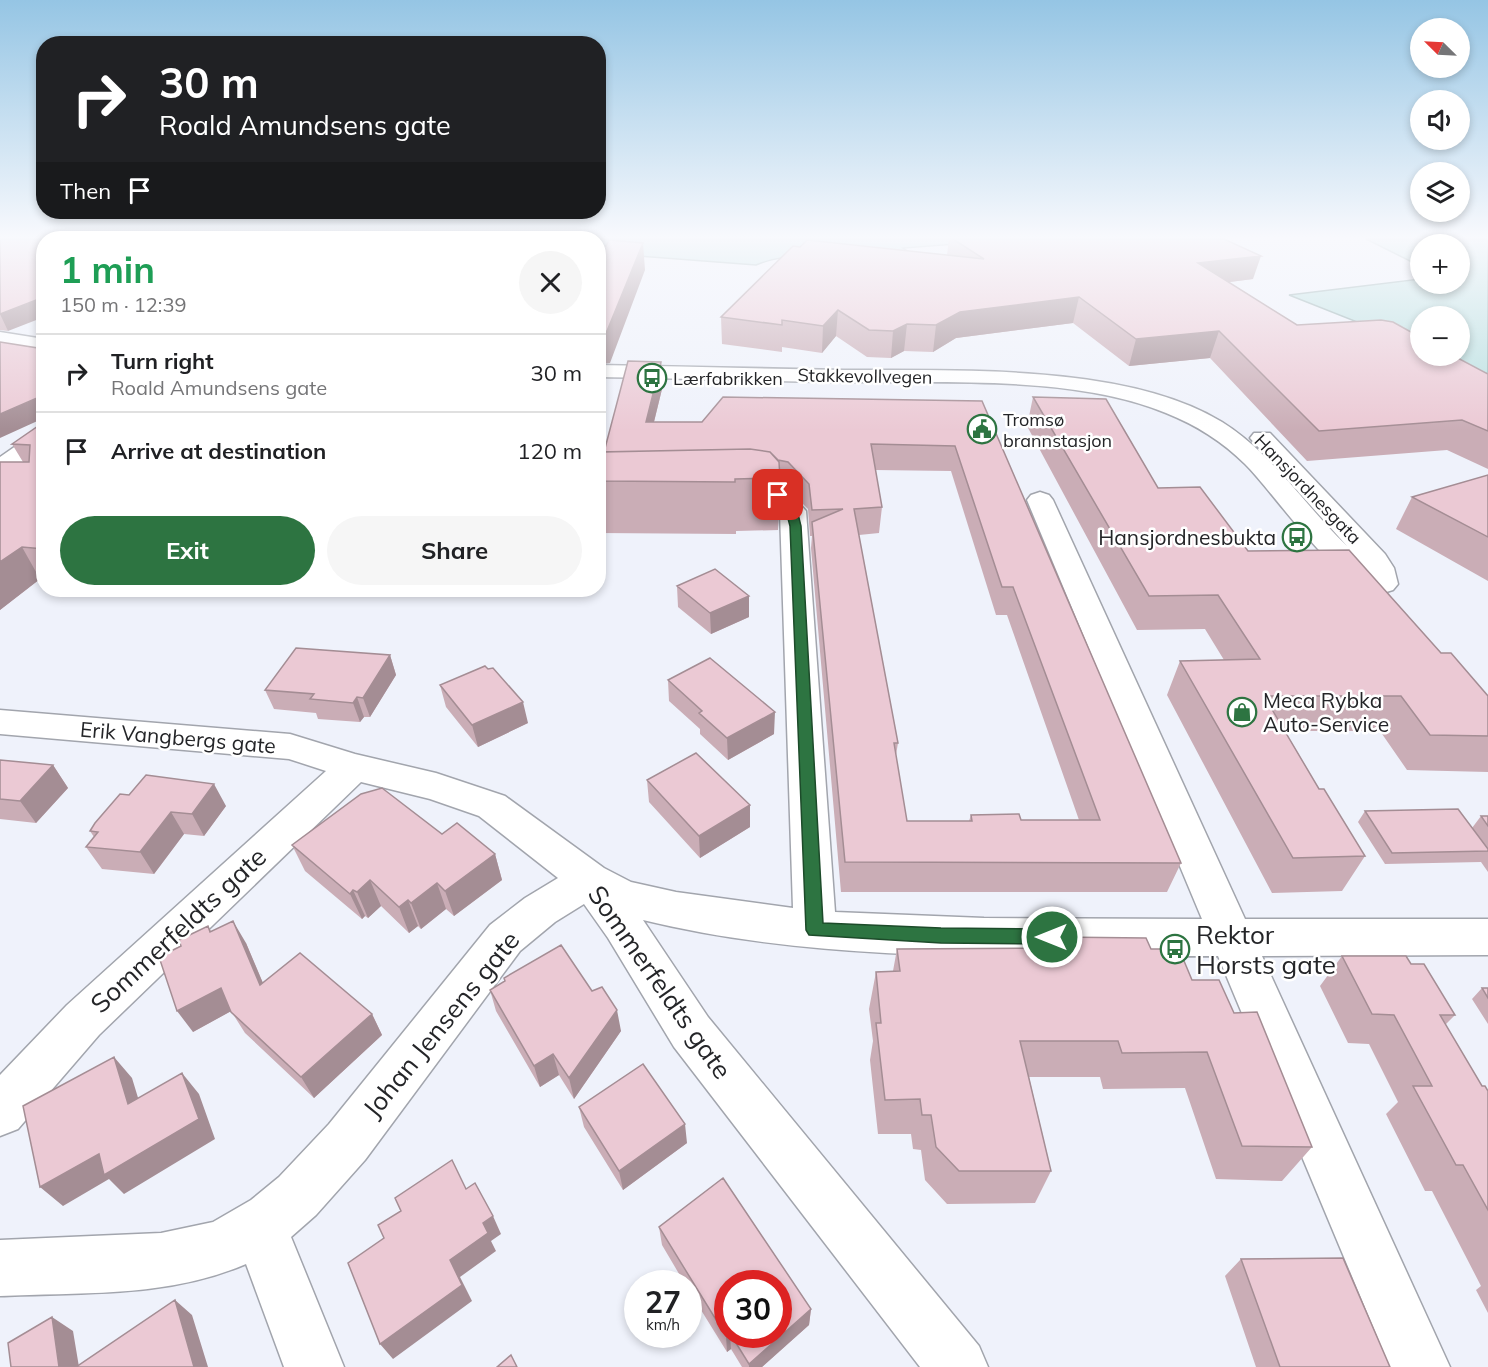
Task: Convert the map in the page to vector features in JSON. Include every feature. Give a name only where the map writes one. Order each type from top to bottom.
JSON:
[{"type":"street","points":[[0,338],[36,344]]},
{"type":"street","name":"Stakkevollvegen","points":[[606,371],[952,378]]},
{"type":"street","name":"Hansjordnesgata","points":[[952,378],[1036,381],[1137,397],[1182,411],[1214,427],[1268,476],[1334,552],[1390,596]]},
{"type":"street","points":[[0,468],[36,443]]},
{"type":"street","points":[[708,491],[765,491],[778,495],[793,511],[815,930]]},
{"type":"street","points":[[1040,500],[1230,938],[1420,1367]]},
{"type":"street","name":"Erik Vangbergs gate","points":[[0,722],[290,747],[354,767]]},
{"type":"street","name":"Sommerfeldts gate","points":[[0,1111],[83,1020],[354,767],[436,787],[492,806],[590,879],[623,925],[691,1032],[958,1367]]},
{"type":"street","points":[[590,879],[618,895],[646,904],[777,927],[815,930],[941,936],[1488,937]]},
{"type":"street","name":"Johan Jensens gate","points":[[0,1268],[150,1262],[212,1251],[235,1242],[260,1227],[317,1177],[505,938],[540,910],[590,879]]},
{"type":"street","points":[[260,1227],[314,1367]]},
{"type":"shaded area","points":[[1309,303],[1488,303],[1488,374],[1468,366],[1470,366],[1470,306],[1410,306],[1410,343]]},
{"type":"building","points":[[0,303],[29,303],[0,314]]},
{"type":"building","points":[[606,303],[619,303],[607,331]]},
{"type":"building","points":[[735,303],[1033,303],[960,312],[936,325],[907,324],[893,331],[869,330],[838,310],[823,326],[782,320],[782,325],[721,317]]},
{"type":"building","points":[[1087,303],[1262,303],[1297,325],[1381,320],[1393,322],[1410,331],[1410,366],[1470,364],[1488,374],[1488,431],[1462,420],[1319,431],[1219,331],[1136,339]]},
{"type":"building","points":[[0,342],[36,348],[36,398],[0,414]]},
{"type":"building","points":[[628,361],[661,362],[646,422],[702,422],[723,397],[982,401],[1181,863],[845,862],[812,522],[843,509],[812,510],[809,484],[788,462],[778,460],[770,452],[750,449],[606,452]],"holes":[[[871,444],[955,446],[1002,587],[1013,587],[1100,820],[1021,820],[1019,814],[971,815],[972,821],[907,821],[894,743],[898,743],[854,509],[882,507]]]},
{"type":"building","points":[[1033,397],[1106,399],[1158,488],[1200,487],[1248,551],[1349,550],[1441,653],[1451,653],[1488,696],[1488,736],[1430,735],[1401,696],[1264,696],[1319,789],[1324,789],[1365,856],[1293,858],[1180,661],[1260,659],[1218,595],[1149,596]]},
{"type":"building","points":[[36,428],[36,548],[22,547],[0,562],[0,462],[29,462],[30,445],[12,444]]},
{"type":"building","points":[[750,449],[770,452],[779,462],[780,478],[735,479],[735,482],[606,481],[606,452]]},
{"type":"building","points":[[1488,475],[1488,537],[1412,497]]},
{"type":"building","points":[[715,569],[749,596],[710,613],[677,586]]},
{"type":"building","points":[[296,648],[390,655],[363,698],[357,697],[353,703],[310,699],[314,694],[265,690]]},
{"type":"building","points":[[710,658],[775,712],[727,738],[699,713],[702,711],[668,680]]},
{"type":"building","points":[[485,666],[488,669],[493,668],[523,702],[472,725],[440,685]]},
{"type":"building","points":[[696,753],[750,805],[699,836],[647,780]]},
{"type":"building","points":[[0,760],[53,765],[20,801],[0,799]]},
{"type":"building","points":[[146,775],[214,784],[192,814],[171,812],[140,852],[86,847],[98,832],[90,831],[95,823],[120,794],[129,795]]},
{"type":"building","points":[[382,788],[442,834],[457,823],[495,854],[445,891],[437,883],[411,903],[408,900],[399,907],[370,880],[357,892],[353,890],[350,894],[292,845],[361,794]]},
{"type":"building","points":[[1458,809],[1488,851],[1392,853],[1365,811]]},
{"type":"building","points":[[1481,816],[1488,816],[1488,826]]},
{"type":"building","points":[[233,921],[260,985],[300,953],[372,1014],[301,1077],[231,1012],[221,988],[177,1011],[159,957],[181,946],[179,940],[208,926],[210,932]]},
{"type":"building","points":[[1056,937],[1146,938],[1151,949],[1179,949],[1192,980],[1219,980],[1234,1013],[1257,1012],[1312,1147],[1242,1146],[1207,1052],[1122,1053],[1118,1041],[1020,1041],[1051,1171],[959,1171],[936,1147],[931,1115],[922,1115],[920,1099],[885,1100],[876,1023],[881,1023],[876,972],[900,971],[897,949],[1060,948]]},
{"type":"building","points":[[561,945],[592,991],[602,987],[617,1010],[569,1078],[553,1054],[534,1066],[490,990],[505,981],[504,978]]},
{"type":"building","points":[[1342,956],[1406,956],[1411,964],[1424,964],[1455,1015],[1440,1015],[1482,1086],[1485,1086],[1488,1091],[1488,1210],[1463,1165],[1456,1165],[1413,1086],[1432,1086],[1394,1015],[1372,1014]]},
{"type":"building","points":[[1482,988],[1488,988],[1488,998]]},
{"type":"building","points":[[114,1057],[128,1104],[182,1073],[199,1119],[104,1175],[99,1154],[40,1187],[23,1106]]},
{"type":"building","points":[[643,1064],[685,1124],[619,1171],[579,1107]]},
{"type":"building","points":[[452,1160],[466,1189],[475,1183],[493,1216],[483,1223],[488,1233],[450,1260],[462,1285],[380,1344],[348,1263],[384,1238],[378,1225],[401,1211],[395,1198]]},
{"type":"building","points":[[723,1178],[785,1270],[714,1270],[714,1316],[702,1297],[702,1270],[685,1270],[659,1227]]},
{"type":"building","points":[[1343,1258],[1390,1367],[1280,1367],[1241,1259]]},
{"type":"building","points":[[792,1281],[811,1309],[792,1326]]},
{"type":"building","points":[[175,1300],[194,1367],[76,1367]]},
{"type":"building","points":[[52,1317],[59,1367],[11,1367],[8,1343]]},
{"type":"building","points":[[739,1348],[767,1348],[749,1364]]},
{"type":"building","points":[[511,1355],[517,1367],[497,1367]]},
{"type":"place","name":"Lærfabrikken","points":[[652,378]]},
{"type":"place","name":"Tromsø brannstasjon","points":[[982,429]]},
{"type":"place","name":"Hansjordnesbukta","points":[[1297,537]]},
{"type":"place","name":"Meca Rybka Auto-Service","points":[[1242,712]]},
{"type":"place","name":"Rektor Horsts gate","points":[[1175,949]]},
{"type":"route","points":[[778,495],[793,511],[795,526],[815,930],[941,936],[1052,937]]}]
